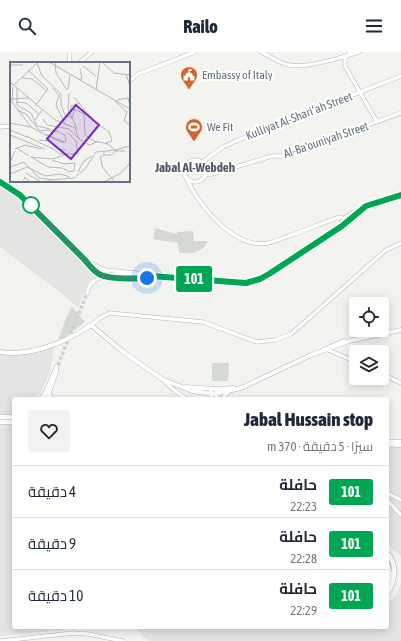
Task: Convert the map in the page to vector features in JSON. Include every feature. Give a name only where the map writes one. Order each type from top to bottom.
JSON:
[{"type":"highway","points":[[0,417],[12,416]]},
{"type":"highway","points":[[0,422],[12,422]]},
{"type":"highway","points":[[389,443],[401,442]]},
{"type":"highway","points":[[389,443],[401,445]]},
{"type":"highway","points":[[389,556],[393,562],[394,572],[393,581],[389,590]]},
{"type":"main road","points":[[0,352],[18,353],[42,348],[63,341],[91,325],[122,351],[162,380],[192,391],[214,393],[228,392],[252,383],[349,339],[401,329]]},
{"type":"main road","points":[[214,393],[252,383]]},
{"type":"main road","points":[[224,397],[228,392]]},
{"type":"street","points":[[69,62],[70,52]]},
{"type":"street","points":[[81,62],[92,52]]},
{"type":"street","points":[[130,80],[138,74],[195,52]]},
{"type":"street","points":[[260,52],[289,65],[296,66],[337,59],[357,52]]},
{"type":"street","points":[[351,52],[344,61],[345,66],[377,122]]},
{"type":"street","name":"Kulliyat Al-Shariʻah Street","points":[[202,163],[230,143],[401,76]]},
{"type":"street","name":"Al-Ba'ouniyah Street","points":[[204,175],[272,156],[282,156],[401,113]]},
{"type":"street","points":[[0,128],[10,126]]},
{"type":"street","points":[[192,189],[197,181],[204,175],[205,168],[202,163],[195,160],[190,161],[184,170],[192,189],[201,202],[220,224],[244,240],[257,244],[268,244],[343,220],[366,206]]},
{"type":"street","points":[[187,178],[192,181],[197,181]]},
{"type":"street","points":[[0,182],[20,195],[98,273],[107,277],[120,278],[145,278],[151,276]]},
{"type":"street","points":[[87,293],[90,285],[104,274],[178,278],[184,280],[210,280],[240,284],[246,283],[269,274],[337,229],[343,220],[352,212],[401,195]]},
{"type":"street","points":[[91,325],[110,313],[204,322],[257,342],[275,340],[287,336],[296,330],[386,250],[401,243]]},
{"type":"street","points":[[85,260],[100,268],[112,271],[145,274],[151,276]]},
{"type":"street","points":[[98,273],[100,268]]},
{"type":"street","points":[[332,347],[340,355]]},
{"type":"street","points":[[326,349],[349,359]]},
{"type":"street","points":[[44,396],[57,365]]},
{"type":"street","points":[[389,377],[401,383]]},
{"type":"street","points":[[162,380],[184,397]]},
{"type":"street","points":[[389,494],[401,500]]},
{"type":"street","points":[[389,502],[401,515]]},
{"type":"street","points":[[1,641],[81,633],[123,641]]},
{"type":"shaded area","points":[[0,185],[25,203],[66,246],[98,274],[89,281],[78,308],[69,299],[0,247]]},
{"type":"shaded area","points":[[155,228],[177,234],[177,232],[193,231],[194,241],[208,241],[199,251],[192,253],[179,253],[178,243],[153,239]]},
{"type":"shaded area","points":[[72,306],[85,322],[64,338],[58,340],[65,321]]},
{"type":"shaded area","points":[[54,346],[50,372],[41,392],[35,397],[12,397],[12,629],[63,629],[0,636],[0,352],[20,354]]},
{"type":"shaded area","points":[[212,363],[229,363],[228,381],[212,381]]},
{"type":"shaded area","points":[[389,442],[401,443],[401,557],[389,545]]},
{"type":"shaded area","points":[[401,583],[401,641],[151,641],[146,639],[137,629],[389,629],[389,602],[394,598]]},
{"type":"tunnel","points":[[58,365],[87,293]]},
{"type":"bus line","name":"101","points":[[0,182],[20,195],[29,203],[94,271],[103,276],[145,278],[151,276],[222,280],[246,283],[260,279],[269,274],[342,226],[366,206],[401,195]]},
{"type":"place","name":"Embassy of Italy","points":[[189,90]]},
{"type":"place","name":"We Fit","points":[[194,142]]},
{"type":"district","name":"Jabal Al-Webdeh","points":[[195,167]]},
{"type":"route","points":[[31,205],[94,271],[107,277],[147,278]]}]
